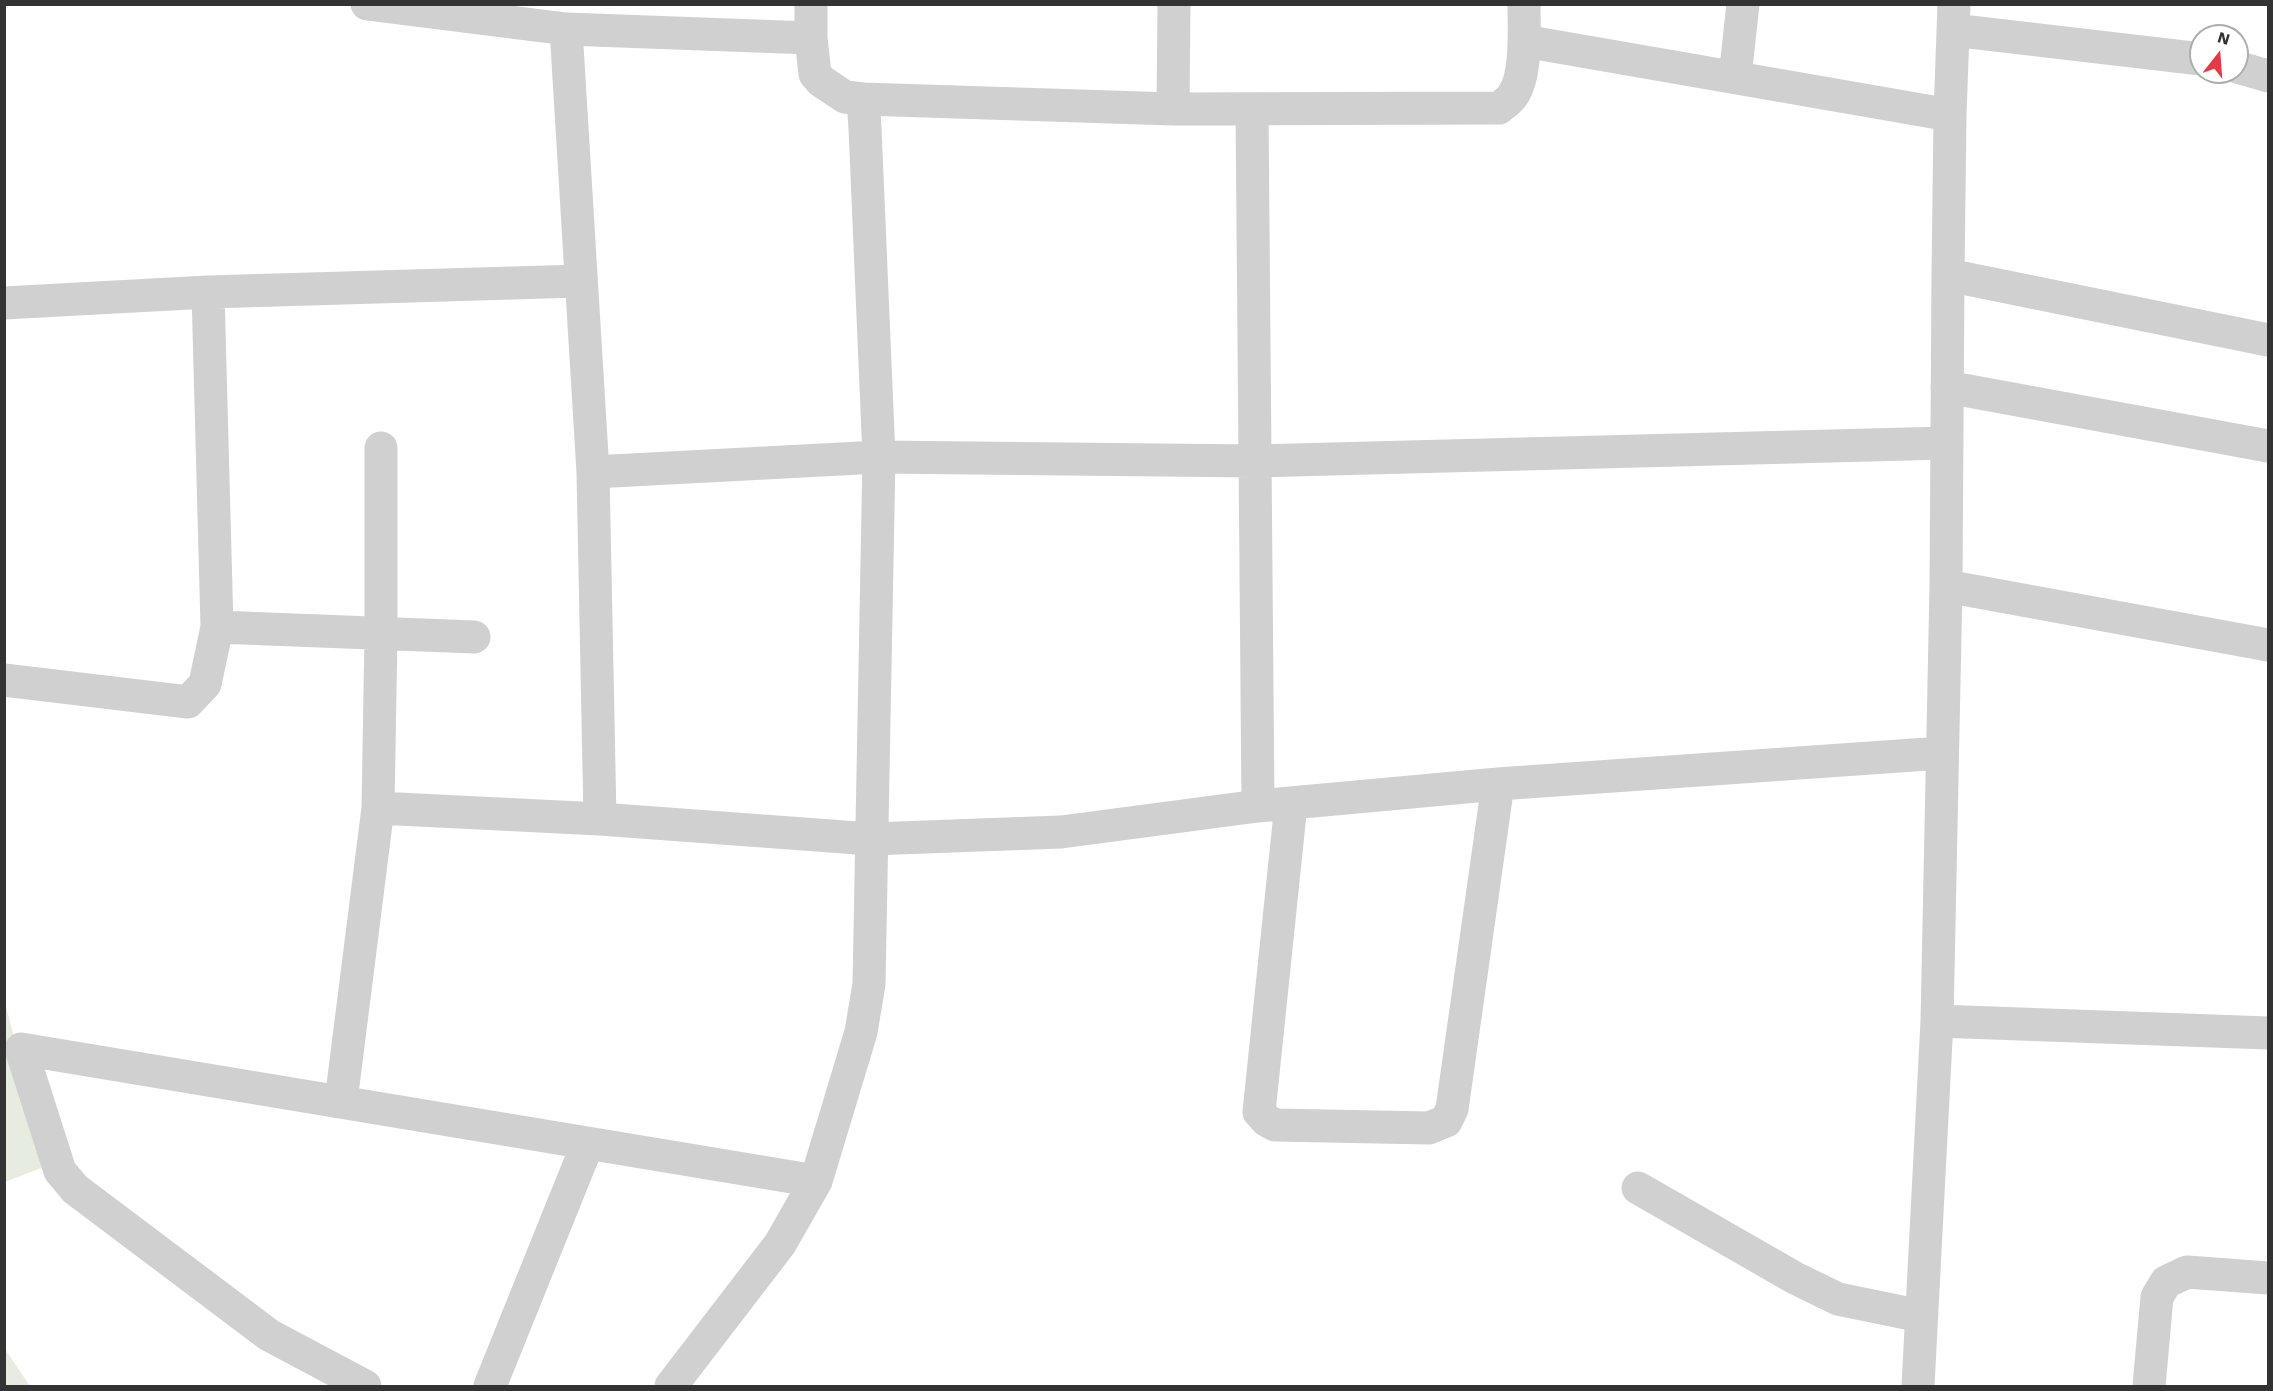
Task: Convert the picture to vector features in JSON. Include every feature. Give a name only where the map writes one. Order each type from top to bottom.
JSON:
[{"type":"street","points":[[367,4],[566,29],[811,38]]},
{"type":"street","points":[[811,4],[811,38],[815,74],[820,81],[845,97],[1173,109],[1499,108],[1513,97],[1519,83],[1524,41],[1524,4]]},
{"type":"street","points":[[1173,109],[1174,4]]},
{"type":"street","points":[[1735,77],[1743,4]]},
{"type":"street","points":[[1918,1386],[1936,1021],[1946,586],[1950,115],[1954,17],[2189,57]]},
{"type":"street","points":[[566,29],[593,472],[600,819]]},
{"type":"street","points":[[1524,41],[1950,115]]},
{"type":"street","points":[[2249,70],[2268,76]]},
{"type":"street","points":[[671,1386],[780,1244],[816,1181],[866,1009],[869,984],[879,457],[863,99]]},
{"type":"street","points":[[1252,109],[1258,807]]},
{"type":"street","points":[[1948,275],[2268,340]]},
{"type":"street","points":[[4,303],[208,292],[580,281]]},
{"type":"street","points":[[4,680],[188,702],[205,684],[217,627],[208,292]]},
{"type":"street","points":[[1947,387],[2268,446]]},
{"type":"street","points":[[593,472],[879,457],[1255,461],[1946,443]]},
{"type":"street","points":[[341,1101],[378,808],[381,448]]},
{"type":"street","points":[[1946,586],[2268,645]]},
{"type":"street","points":[[217,627],[474,637]]},
{"type":"street","points":[[378,808],[600,819],[871,839],[1062,832],[1258,807],[1498,784],[1942,753]]},
{"type":"street","points":[[1291,804],[1259,1112],[1275,1125],[1430,1128],[1446,1121],[1452,1109],[1498,784]]},
{"type":"street","points":[[1936,1021],[2268,1033]]},
{"type":"street","points":[[365,1386],[269,1335],[75,1189],[60,1171],[21,1049],[816,1181]]},
{"type":"street","points":[[490,1386],[588,1143]]},
{"type":"street","points":[[1638,1188],[1795,1278],[1838,1299],[1922,1316]]},
{"type":"street","points":[[2149,1386],[2157,1297],[2166,1282],[2187,1272],[2268,1278]]},
{"type":"shaded area","points":[[4,1000],[49,1165],[5,1182],[4,1182]]},
{"type":"shaded area","points":[[5,1349],[30,1386],[5,1386]]}]
